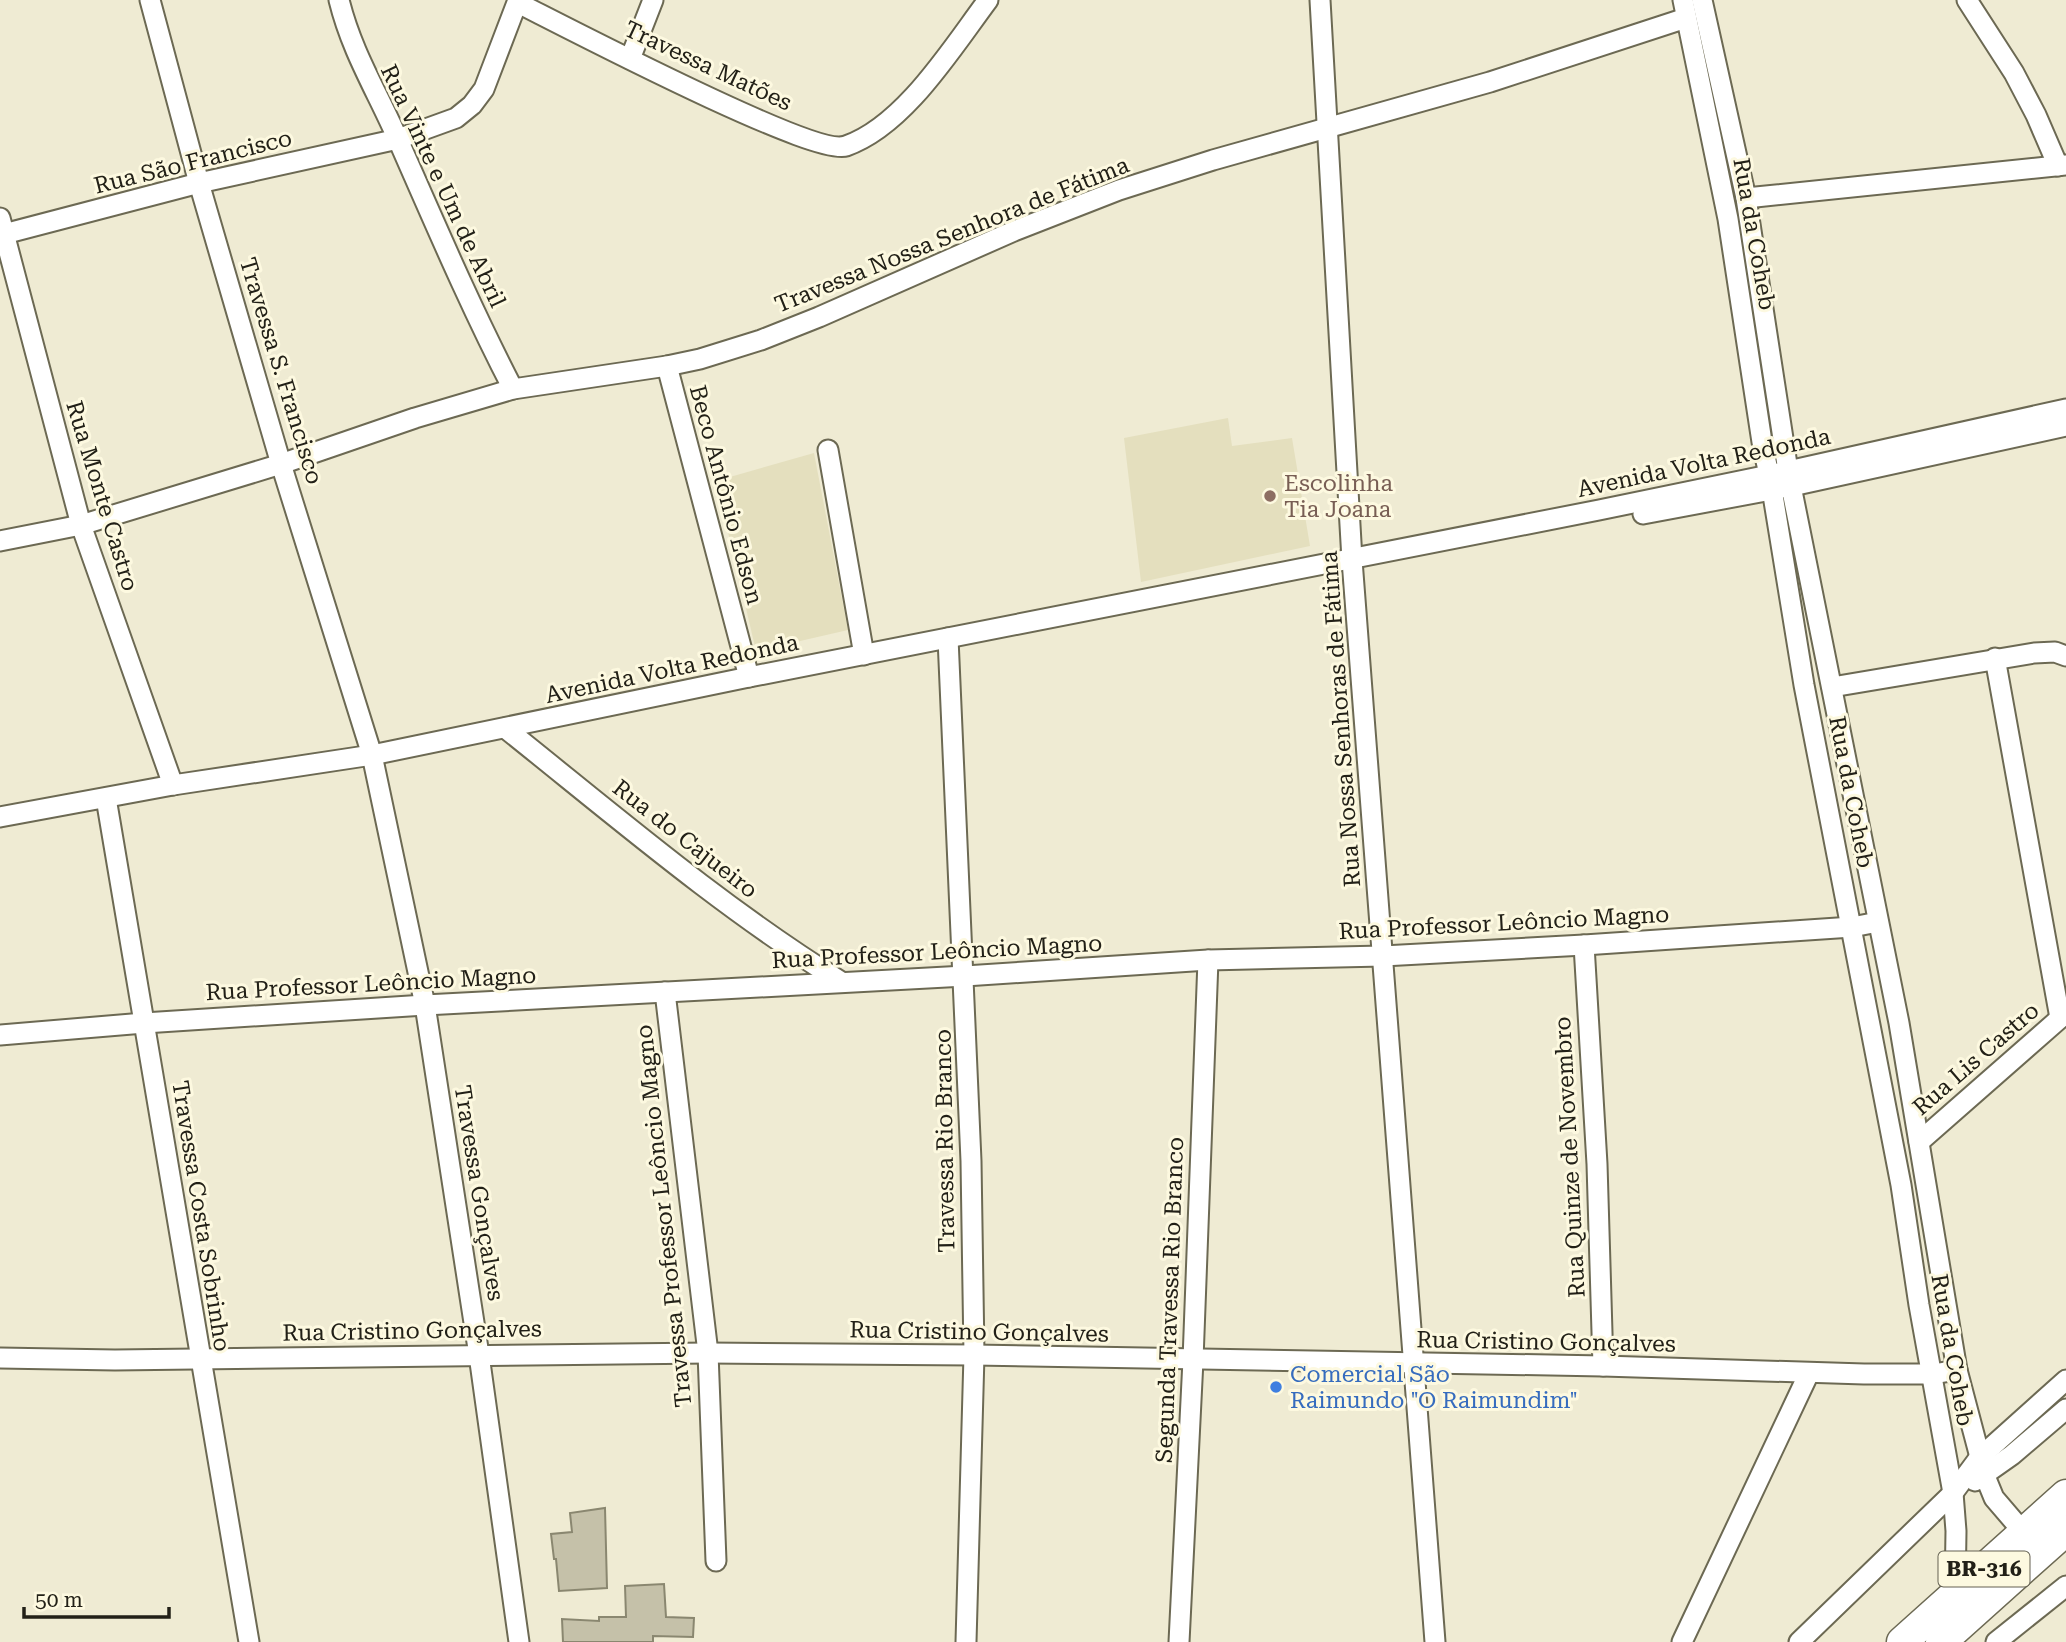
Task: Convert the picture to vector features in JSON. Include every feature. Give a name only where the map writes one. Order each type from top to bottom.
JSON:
[{"type":"highway","name":"BR-316","points":[[1902,1642],[2066,1495]]},
{"type":"highway","name":"BR-316","points":[[1941,1642],[2066,1530]]},
{"type":"street","name":"Travessa S. Francisco","points":[[150,0],[199,183],[281,464],[372,755]]},
{"type":"street","name":"Rua Vinte e Um de Abril","points":[[339,0],[345,27],[358,60],[398,139],[479,324],[513,389]]},
{"type":"street","points":[[630,59],[653,0]]},
{"type":"street","name":"Travessa Matões","points":[[518,1],[726,106],[823,144],[842,148],[870,135],[905,106],[988,0]]},
{"type":"street","name":"Rua Nossa Senhoras de Fátima","points":[[1320,0],[1352,560],[1435,1642]]},
{"type":"street","name":"Rua da Coheb","points":[[1702,0],[1746,198],[1804,685],[1901,1185],[1953,1493],[1956,1531],[1955,1595]]},
{"type":"street","points":[[1746,198],[2062,166],[2014,73],[1967,0]]},
{"type":"street","name":"Rua São Francisco","points":[[1,229],[398,139],[456,118],[472,105],[485,89],[518,1]]},
{"type":"street","name":"Travessa Nossa Senhora de Fátima","points":[[0,541],[81,525],[513,389],[667,366],[761,340],[1119,190],[1213,160],[1490,82],[1684,9]]},
{"type":"street","name":"Rua da Coheb","points":[[1684,9],[1728,219],[1762,442],[1781,480],[1832,687],[1899,1023],[1958,1370],[1982,1467],[1994,1498],[2024,1533]]},
{"type":"street","name":"Rua Monte Castro","points":[[1,229],[81,525],[173,785]]},
{"type":"street","name":"Beco Antônio Edson","points":[[667,366],[749,677]]},
{"type":"street","name":"Avenida Volta Redonda","points":[[1781,480],[2066,409]]},
{"type":"street","name":"Avenida Volta Redonda","points":[[0,817],[173,785],[372,755],[864,654],[2066,426]]},
{"type":"street","points":[[828,450],[864,654]]},
{"type":"street","name":"Travessa Rio Branco","points":[[948,638],[965,976],[971,1161],[974,1355],[966,1642]]},
{"type":"street","points":[[1832,687],[1995,658],[2055,652],[2066,656]]},
{"type":"street","points":[[1995,658],[2063,1015]]},
{"type":"street","name":"Rua do Cajueiro","points":[[505,728],[689,875],[796,953],[840,981]]},
{"type":"street","name":"Travessa Gonçalves","points":[[372,755],[425,1005],[479,1355],[519,1642]]},
{"type":"street","name":"Travessa Costa Sobrinho","points":[[106,798],[249,1642]]},
{"type":"street","name":"Rua Professor Leôncio Magno","points":[[0,1035],[425,1005],[1208,960],[1383,956],[1584,945],[1852,927],[1878,922]]},
{"type":"street","name":"Rua Quinze de Novembro","points":[[1584,945],[1597,1164],[1603,1366]]},
{"type":"street","name":"Segunda Travessa Rio Branco","points":[[1178,1642],[1193,1360],[1208,960]]},
{"type":"street","name":"Travessa Professor Leôncio Magno","points":[[665,992],[708,1353],[716,1561]]},
{"type":"street","name":"Rua Lis Castro","points":[[1919,1142],[2063,1015]]},
{"type":"street","name":"Rua Cristino Gonçalves","points":[[0,1358],[115,1360],[708,1353],[1603,1366],[1809,1373],[1933,1374],[1958,1370]]},
{"type":"street","points":[[1682,1642],[1809,1373]]},
{"type":"street","points":[[1799,1642],[1982,1467],[2066,1380]]},
{"type":"street","points":[[1982,1467],[2066,1409]]},
{"type":"street","points":[[1996,1642],[2066,1586]]},
{"type":"shaded area","points":[[1228,418],[1232,446],[1292,438],[1310,546],[1141,582],[1124,438]]},
{"type":"shaded area","points":[[814,453],[848,630],[756,651],[716,481]]},
{"type":"building","points":[[605,1508],[607,1588],[559,1591],[551,1534],[572,1532],[570,1513]]},
{"type":"building","points":[[664,1584],[666,1617],[694,1618],[693,1637],[653,1636],[653,1642],[563,1642],[562,1619],[599,1621],[599,1617],[626,1617],[625,1586]]},
{"type":"place","name":"Escolinha Tia Joana","points":[[1270,496]]},
{"type":"place","name":"Comercial São Raimundo \"O Raimundim\"","points":[[1276,1387]]}]
